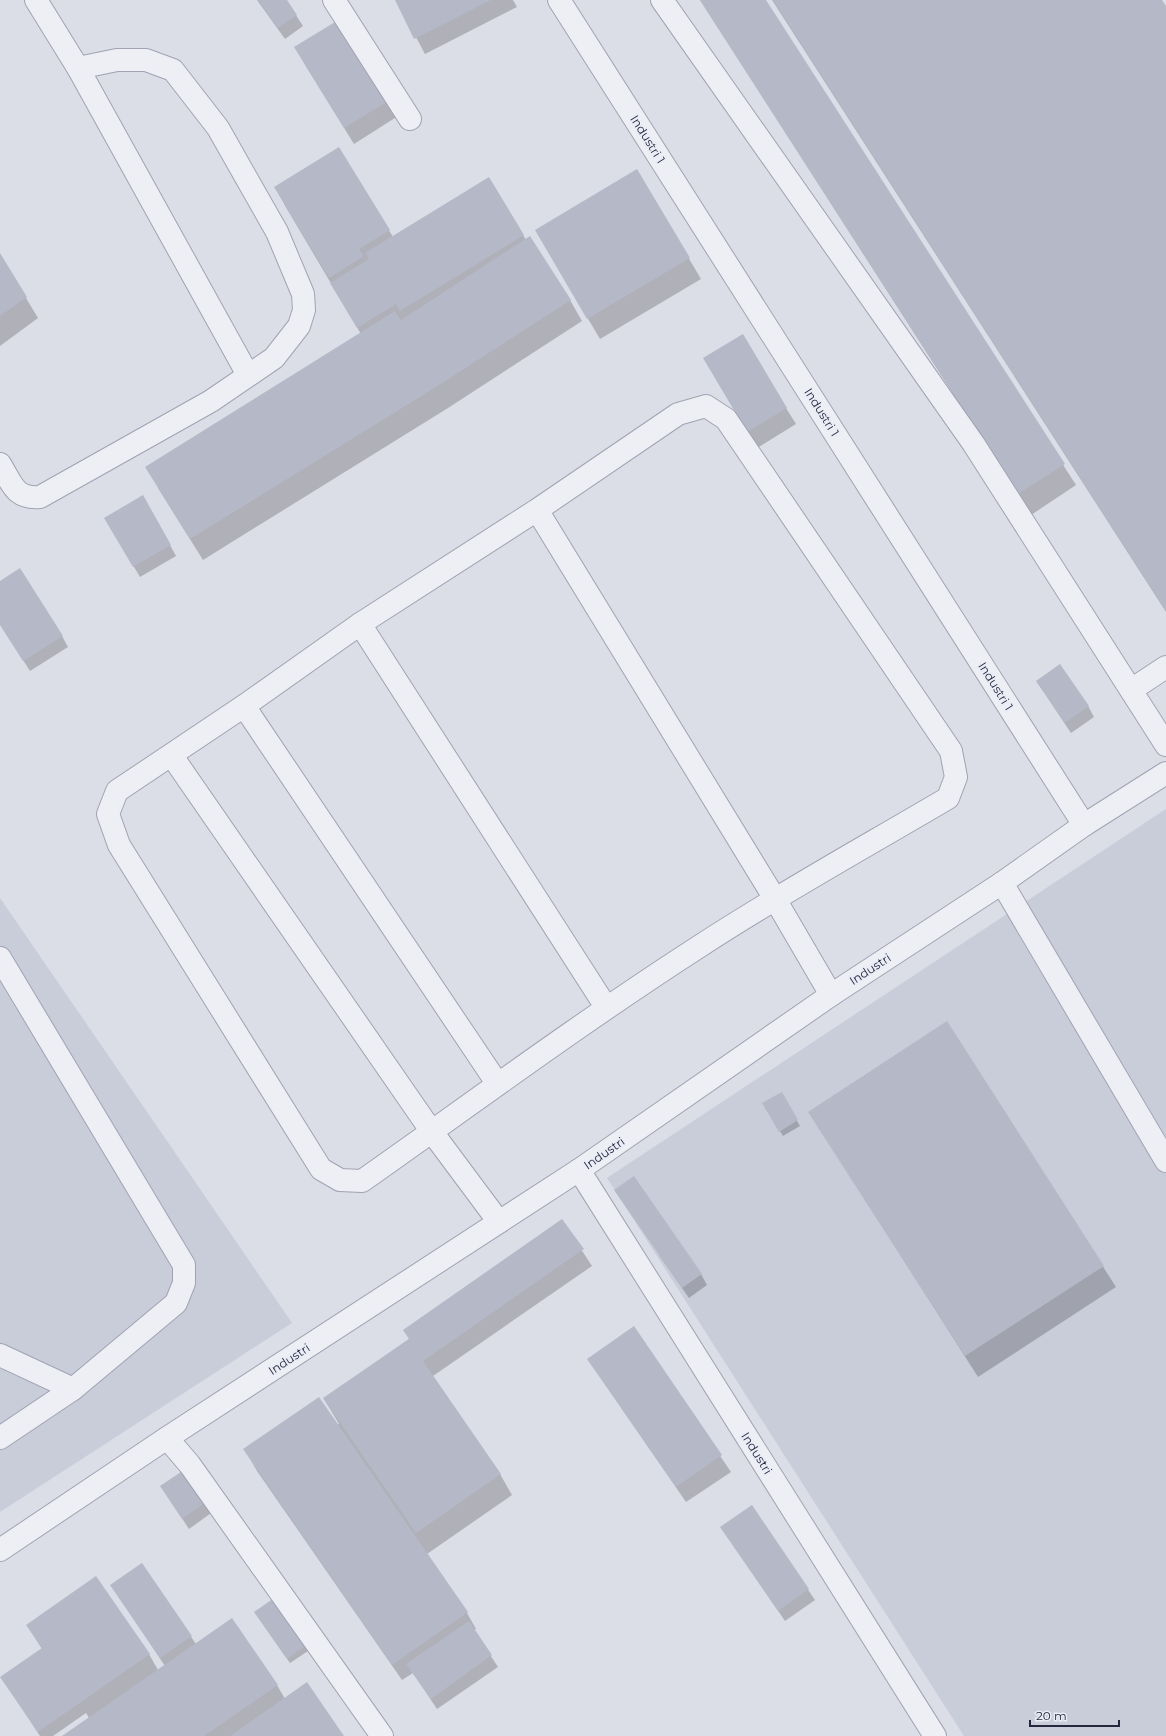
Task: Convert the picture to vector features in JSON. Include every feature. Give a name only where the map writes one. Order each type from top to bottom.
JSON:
[{"type":"lane","points":[[36,0],[78,68],[248,375]]},
{"type":"lane","points":[[334,0],[410,119]]},
{"type":"lane","name":"Industri 1","points":[[559,0],[1084,824]]},
{"type":"lane","points":[[662,0],[973,443],[1166,745]]},
{"type":"lane","points":[[0,464],[19,494],[28,498],[40,497],[211,401],[274,358],[299,326],[304,310],[303,294],[277,232],[218,128],[173,70],[146,60],[117,60],[78,68]]},
{"type":"lane","points":[[706,406],[726,419],[951,751],[956,777],[948,798],[775,899],[606,1008],[362,1181],[340,1180],[321,1169],[118,846],[108,814],[117,791],[172,756],[360,624],[538,510],[678,414],[706,406]]},
{"type":"lane","points":[[538,510],[775,899],[831,995]]},
{"type":"lane","points":[[360,624],[606,1008]]},
{"type":"lane","points":[[1130,690],[1166,667]]},
{"type":"lane","points":[[244,706],[497,1084]]},
{"type":"lane","points":[[172,756],[432,1132],[499,1222]]},
{"type":"lane","name":"Industri","points":[[0,1550],[167,1438],[579,1170],[831,995],[1002,883],[1084,824],[1166,773]]},
{"type":"lane","points":[[1002,883],[1166,1162]]},
{"type":"lane","points":[[0,958],[184,1265],[184,1283],[176,1303],[73,1388],[0,1438]]},
{"type":"lane","name":"Industri","points":[[579,1170],[935,1736]]},
{"type":"lane","points":[[0,1356],[73,1388]]},
{"type":"lane","points":[[167,1438],[190,1465],[382,1736]]},
{"type":"shaded area","points":[[1166,809],[1166,1736],[964,1736],[607,1178]]},
{"type":"shaded area","points":[[0,898],[292,1323],[0,1512]]},
{"type":"building","points":[[258,0],[287,0],[297,15],[278,28]]},
{"type":"building","points":[[395,0],[491,0],[414,39]]},
{"type":"building","points":[[700,0],[766,0],[1065,464],[1018,494]]},
{"type":"building","points":[[773,0],[1162,0],[1166,6],[1166,611]]},
{"type":"building","points":[[340,19],[390,100],[344,128],[294,47]]},
{"type":"building","points":[[339,147],[390,230],[359,249],[364,256],[329,278],[274,187]]},
{"type":"building","points":[[637,169],[690,258],[587,319],[535,230]]},
{"type":"building","points":[[489,177],[524,235],[400,311],[396,304],[357,328],[330,283],[369,259],[365,253]]},
{"type":"building","points":[[530,236],[571,300],[436,387],[190,539],[145,467],[395,311],[401,320]]},
{"type":"building","points":[[0,253],[27,297],[0,316]]},
{"type":"building","points":[[743,334],[787,408],[747,432],[703,358]]},
{"type":"building","points":[[143,495],[171,545],[133,567],[104,518]]},
{"type":"building","points":[[20,568],[63,636],[23,661],[0,625],[0,581]]},
{"type":"building","points":[[1060,664],[1089,706],[1065,723],[1036,681]]},
{"type":"building","points":[[947,1021],[1104,1266],[965,1356],[808,1112]]},
{"type":"building","points":[[782,1092],[798,1120],[779,1132],[762,1103]]},
{"type":"building","points":[[634,1176],[702,1274],[682,1288],[614,1190]]},
{"type":"building","points":[[562,1219],[584,1249],[423,1361],[501,1474],[416,1533],[323,1398],[409,1339],[403,1330]]},
{"type":"building","points":[[634,1326],[722,1455],[676,1487],[587,1359]]},
{"type":"building","points":[[319,1397],[468,1612],[392,1665],[243,1449]]},
{"type":"building","points":[[187,1468],[209,1500],[182,1519],[160,1486]]},
{"type":"building","points":[[752,1505],[809,1589],[778,1611],[720,1527]]},
{"type":"building","points":[[142,1563],[192,1636],[160,1658],[110,1585]]},
{"type":"building","points":[[96,1576],[150,1654],[38,1732],[0,1677],[42,1648],[26,1625]]},
{"type":"building","points":[[280,1594],[312,1641],[287,1659],[254,1612]]},
{"type":"building","points":[[232,1618],[278,1685],[204,1736],[62,1736]]},
{"type":"building","points":[[469,1621],[492,1655],[431,1699],[406,1664]]},
{"type":"building","points":[[307,1682],[344,1736],[230,1736]]}]
